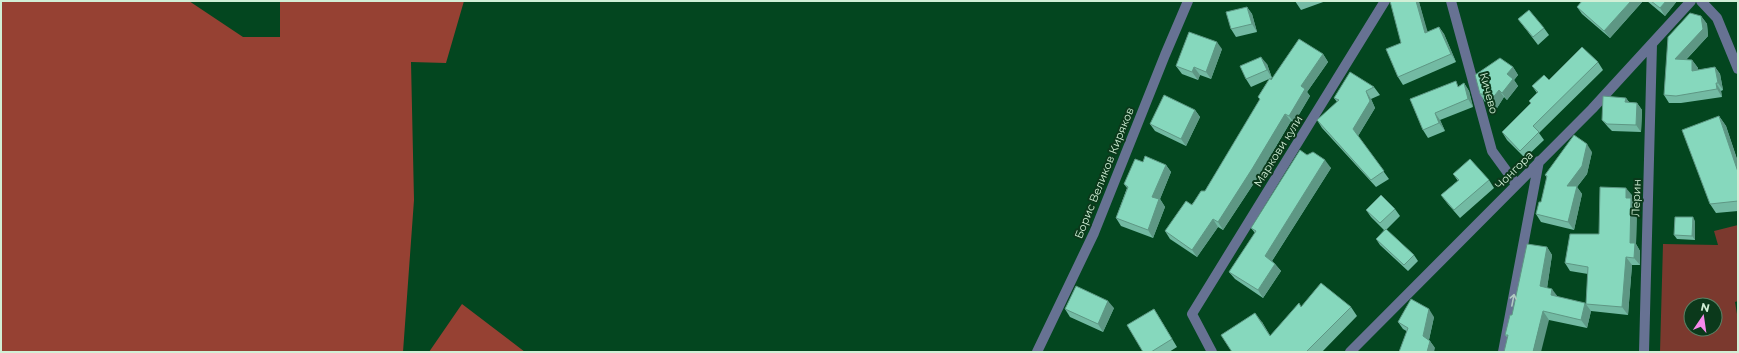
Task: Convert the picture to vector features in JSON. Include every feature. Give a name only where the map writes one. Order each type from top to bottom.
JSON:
[{"type":"street","name":"Борис Великов Киряков","points":[[1037,352],[1094,233],[1188,1]]},
{"type":"street","name":"Маркови кули","points":[[1212,352],[1192,314],[1385,1]]},
{"type":"street","name":"Кичево","points":[[1451,1],[1492,151],[1516,184]]},
{"type":"street","name":"Чонгора","points":[[1350,352],[1592,109],[1691,1]]},
{"type":"street","points":[[1701,1],[1717,18],[1738,69]]},
{"type":"street","name":"Лерин","points":[[1644,352],[1652,44]]},
{"type":"street","points":[[1503,352],[1539,162]]},
{"type":"shaded area","points":[[1,1],[189,1],[243,37],[280,37],[280,1],[464,1],[446,63],[411,62],[414,200],[403,352],[1,352]]},
{"type":"shaded area","points":[[1738,225],[1738,301],[1735,302],[1738,320],[1738,352],[1660,352],[1663,244],[1718,245],[1714,231]]},
{"type":"shaded area","points":[[462,304],[525,352],[429,352]]},
{"type":"building","points":[[1390,1],[1416,1],[1425,33],[1439,27],[1451,54],[1398,77],[1386,49],[1401,43]]},
{"type":"building","points":[[1582,1],[1631,1],[1604,31],[1577,7]]},
{"type":"building","points":[[1651,1],[1666,1],[1660,8]]},
{"type":"building","points":[[1247,7],[1252,24],[1231,29],[1226,12]]},
{"type":"building","points":[[1529,10],[1544,28],[1533,37],[1518,19]]},
{"type":"building","points":[[1690,13],[1701,16],[1703,29],[1675,59],[1692,60],[1692,71],[1715,67],[1718,83],[1716,83],[1717,89],[1676,96],[1664,95],[1668,37]]},
{"type":"building","points":[[1189,32],[1217,42],[1206,72],[1194,67],[1192,72],[1176,66]]},
{"type":"building","points":[[1299,39],[1323,54],[1301,86],[1305,89],[1289,116],[1285,114],[1218,222],[1213,219],[1192,250],[1165,231],[1186,201],[1192,205],[1201,191],[1205,191],[1260,99],[1258,97]]},
{"type":"building","points":[[1582,47],[1598,62],[1533,126],[1539,132],[1520,151],[1502,132],[1531,103],[1529,101],[1538,92],[1532,86],[1544,75],[1549,80]]},
{"type":"building","points":[[1261,57],[1267,70],[1246,79],[1240,66]]},
{"type":"building","points":[[1500,58],[1513,67],[1507,74],[1513,79],[1502,93],[1499,90],[1491,100],[1480,94],[1475,75]]},
{"type":"building","points":[[1350,72],[1374,87],[1366,91],[1370,101],[1353,129],[1384,171],[1371,180],[1317,120],[1339,100],[1334,98]]},
{"type":"building","points":[[1456,81],[1458,87],[1464,83],[1468,99],[1435,113],[1439,123],[1423,130],[1410,99]]},
{"type":"building","points":[[1164,95],[1195,110],[1181,139],[1150,124]]},
{"type":"building","points":[[1603,96],[1626,98],[1625,102],[1637,103],[1636,125],[1607,124],[1602,120]]},
{"type":"building","points":[[1719,116],[1738,172],[1738,201],[1710,204],[1682,130]]},
{"type":"building","points":[[1574,135],[1587,144],[1582,166],[1567,186],[1577,186],[1568,222],[1536,214],[1539,202],[1541,202],[1547,176],[1545,175]]},
{"type":"building","points":[[1300,150],[1307,155],[1313,152],[1325,160],[1265,256],[1275,264],[1258,290],[1229,272],[1256,231],[1251,228]]},
{"type":"building","points":[[1145,156],[1166,165],[1152,197],[1159,199],[1148,230],[1116,218],[1128,187],[1124,184],[1135,159],[1143,162]]},
{"type":"building","points":[[1470,159],[1489,180],[1454,210],[1441,195],[1459,180],[1453,174]]},
{"type":"building","points":[[1600,187],[1626,188],[1626,198],[1631,198],[1630,243],[1635,243],[1634,258],[1626,257],[1622,307],[1586,304],[1588,267],[1565,263],[1570,234],[1599,234]]},
{"type":"building","points":[[1381,195],[1395,209],[1380,223],[1366,210]]},
{"type":"building","points":[[1675,217],[1693,217],[1692,236],[1674,235]]},
{"type":"building","points":[[1386,229],[1414,255],[1404,265],[1376,239]]},
{"type":"building","points":[[1527,244],[1547,247],[1540,286],[1552,289],[1551,295],[1585,303],[1581,320],[1543,311],[1533,352],[1504,352],[1508,335],[1505,335],[1510,315],[1512,315]]},
{"type":"building","points":[[1321,283],[1351,307],[1306,352],[1232,352],[1221,335],[1255,313],[1270,336],[1299,303],[1301,307]]},
{"type":"building","points":[[1076,286],[1108,301],[1098,324],[1065,309]]},
{"type":"building","points":[[1411,299],[1429,309],[1423,336],[1430,341],[1427,352],[1399,352],[1408,328],[1398,322]]},
{"type":"building","points":[[1154,309],[1172,339],[1151,352],[1143,352],[1127,325]]}]
